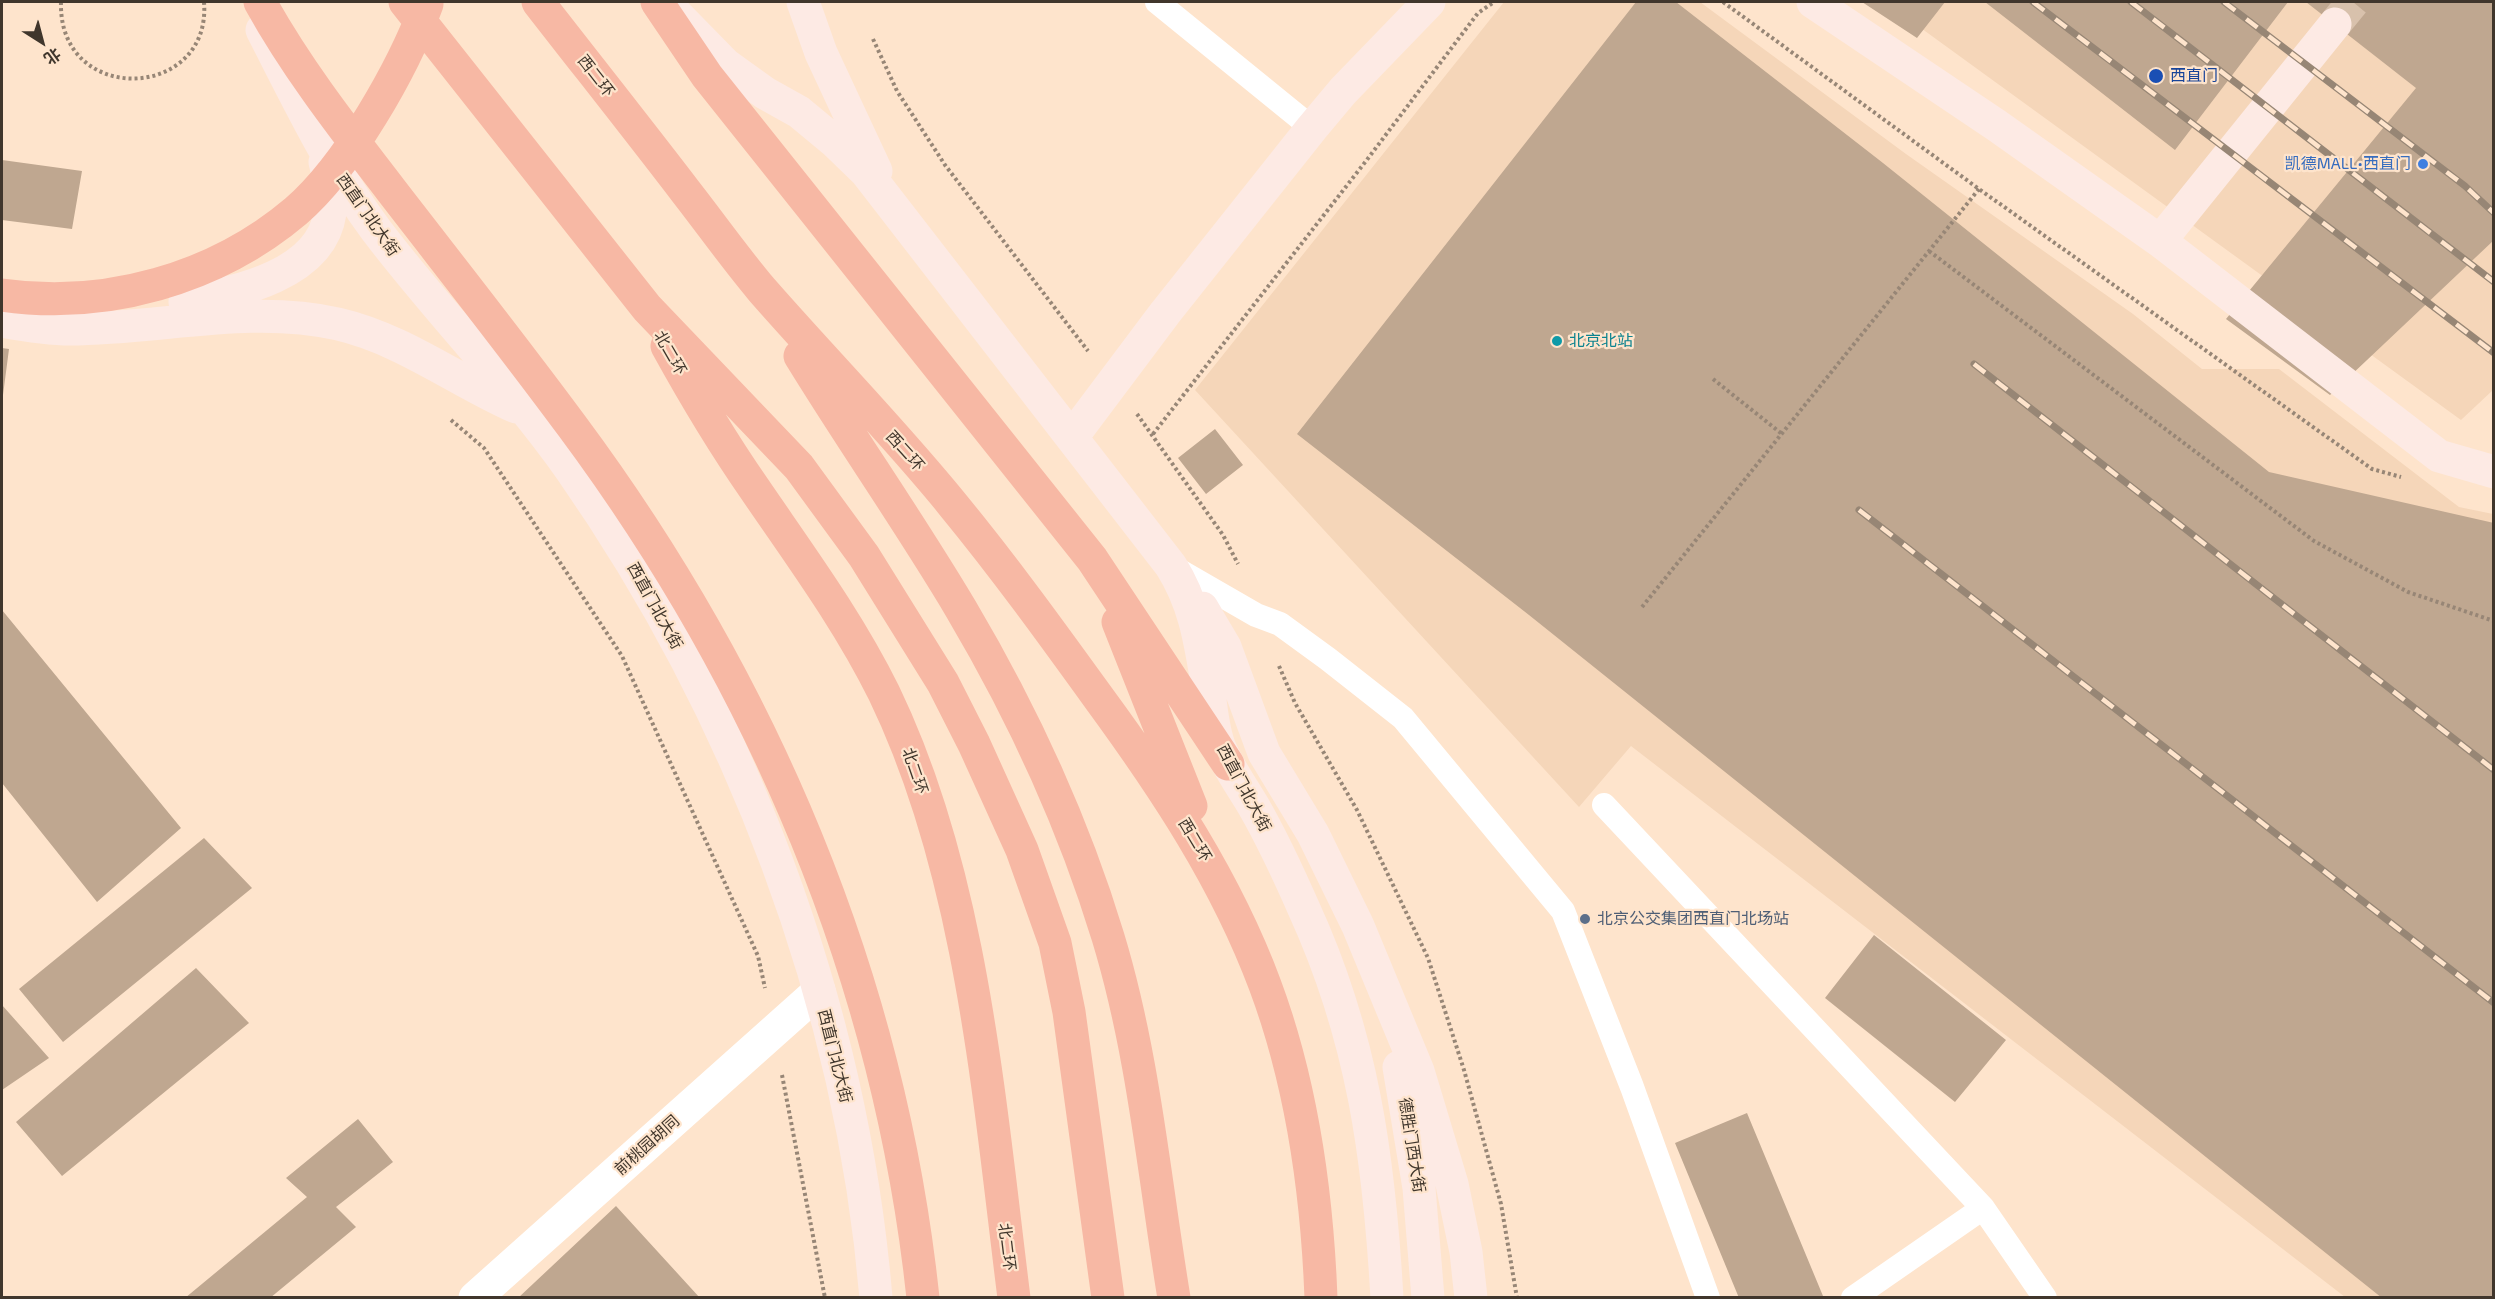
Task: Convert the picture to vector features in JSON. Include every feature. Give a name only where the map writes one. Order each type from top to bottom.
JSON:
[{"type":"highway","points":[[260,2],[281,37],[342,125],[575,430],[691,606],[732,679],[768,750],[812,848],[864,999],[877,1043],[901,1147],[922,1298]]},
{"type":"highway","points":[[405,2],[647,308],[778,442],[820,494],[864,556],[943,682],[1022,850],[1055,943],[1069,1012],[1108,1298]]},
{"type":"highway","points":[[2,295],[42,299],[95,298],[156,285],[217,261],[271,229],[308,199],[353,142],[391,83],[428,2]]},
{"type":"highway","name":"西二环","points":[[538,2],[760,287],[952,504],[1062,647],[1179,814],[1221,886],[1239,924]]},
{"type":"highway","points":[[657,2],[707,76],[1092,559],[1228,764]]},
{"type":"highway","points":[[760,287],[828,402],[960,608],[1020,717],[1062,809],[1107,934],[1130,1019],[1146,1103],[1174,1298]]},
{"type":"highway","name":"北二环","points":[[647,308],[655,328],[724,444],[855,639],[887,700],[912,758],[940,850],[964,951],[982,1059],[1014,1298]]},
{"type":"highway","points":[[1092,559],[1272,1006],[1296,1094],[1315,1208],[1321,1298]]},
{"type":"street","name":"西直门北大街","points":[[248,2],[313,129],[341,178],[378,232],[526,411],[570,469],[642,581],[690,668],[771,846],[819,992],[854,1139],[869,1228],[876,1298]]},
{"type":"street","points":[[666,2],[695,35],[732,70],[799,112],[834,141],[866,172],[911,228]]},
{"type":"street","points":[[803,2],[821,53],[879,178],[911,228]]},
{"type":"street","points":[[1072,437],[1165,314],[1312,128],[1393,37],[1429,2]]},
{"type":"street","points":[[1813,2],[1996,125],[2160,241],[2439,456],[2493,472]]},
{"type":"street","points":[[2160,241],[2335,24]]},
{"type":"street","points":[[2,304],[29,311],[75,314],[180,303],[243,290],[267,281],[293,267],[310,252],[322,234],[330,213],[332,195],[330,184],[313,129]]},
{"type":"street","name":"西直门北大街","points":[[911,228],[1171,566],[1185,590],[1194,612],[1214,725],[1221,749],[1261,821],[1305,911],[1331,972],[1351,1034],[1365,1095],[1377,1170],[1387,1298]]},
{"type":"street","points":[[2,321],[69,329],[225,317],[274,316],[330,323],[394,344],[480,390],[526,411]]},
{"type":"street","points":[[1171,566],[1204,611],[1222,642],[1264,753],[1310,828],[1330,867],[1364,940],[1418,1071],[1437,1129],[1459,1217],[1471,1298]]},
{"type":"street","name":"前桃园胡同","points":[[475,1298],[819,992]]},
{"type":"street","name":"德胜门西大街","points":[[1386,995],[1387,1018],[1414,1152],[1428,1298]]},
{"type":"lane","points":[[1157,2],[1312,128]]},
{"type":"lane","points":[[1171,566],[1256,615],[1280,624],[1403,718],[1563,911],[1632,1087],[1708,1298]]},
{"type":"lane","points":[[1604,805],[1983,1208],[2046,1298]]},
{"type":"lane","points":[[1854,1298],[1983,1208]]},
{"type":"path","points":[[61,2],[65,33],[70,44],[84,61],[115,77],[137,79],[170,69],[188,53],[201,32],[204,2]]},
{"type":"path","points":[[1153,434],[1478,13],[1494,2]]},
{"type":"path","points":[[1723,2],[1979,189],[2372,469],[2405,478]]},
{"type":"path","points":[[1642,607],[1979,189]]},
{"type":"path","points":[[1929,251],[2314,541],[2408,592],[2493,621]]},
{"type":"path","points":[[1713,379],[1782,434]]},
{"type":"path","points":[[448,417],[484,448],[622,656],[758,956],[825,1298]]},
{"type":"shaded area","name":"北京北站","points":[[1504,2],[1700,2],[1906,154],[2133,314],[2202,369],[2279,369],[2459,507],[2493,514],[2493,1297],[2345,1297],[1631,746],[1579,807],[1195,390]]},
{"type":"shaded area","points":[[1885,2],[2493,2],[2493,390],[2461,420]]},
{"type":"building","name":"北京北站","points":[[1636,2],[1676,2],[1883,163],[2269,472],[2494,523],[2494,1298],[2382,1298],[1529,615],[1297,434]]},
{"type":"building","points":[[1862,2],[1945,2],[1917,38]]},
{"type":"building","name":"西直门","points":[[1985,2],[2288,2],[2175,150]]},
{"type":"building","name":"凯德MALL•西直门","points":[[2306,2],[2494,2],[2494,240],[2330,395],[2226,319],[2416,88]]},
{"type":"building","points":[[2,160],[82,171],[72,229],[2,220]]},
{"type":"building","points":[[2,348],[9,349],[3,395],[2,394]]},
{"type":"building","points":[[1215,429],[1243,465],[1206,494],[1178,458]]},
{"type":"building","points":[[2,610],[181,828],[97,902],[2,783]]},
{"type":"building","points":[[204,838],[252,888],[63,1042],[19,989]]},
{"type":"building","points":[[1874,935],[2006,1040],[1955,1102],[1825,998]]},
{"type":"building","points":[[196,968],[249,1023],[62,1176],[16,1122]]},
{"type":"building","points":[[2,1005],[49,1058],[2,1090]]},
{"type":"building","points":[[1747,1113],[1823,1296],[1819,1298],[1739,1298],[1675,1143]]},
{"type":"building","points":[[358,1119],[393,1162],[336,1207],[356,1227],[270,1298],[185,1298],[307,1197],[286,1178]]},
{"type":"building","points":[[616,1206],[700,1298],[518,1298]]},
{"type":"tunnel","points":[[2335,24],[2353,2]]},
{"type":"railway","points":[[2033,2],[2494,353]]},
{"type":"railway","points":[[2131,2],[2494,282]]},
{"type":"railway","points":[[2224,2],[2465,186],[2494,213]]},
{"type":"railway","points":[[1974,364],[2494,770]]},
{"type":"railway","points":[[1859,510],[2494,1003]]},
{"type":"place","name":"西直门","points":[[2156,76]]},
{"type":"place","name":"凯德MALL•西直门","points":[[2423,164]]},
{"type":"place","name":"北京北站","points":[[1557,341]]},
{"type":"place","name":"北京公交集团西直门北场站","points":[[1585,919]]}]
